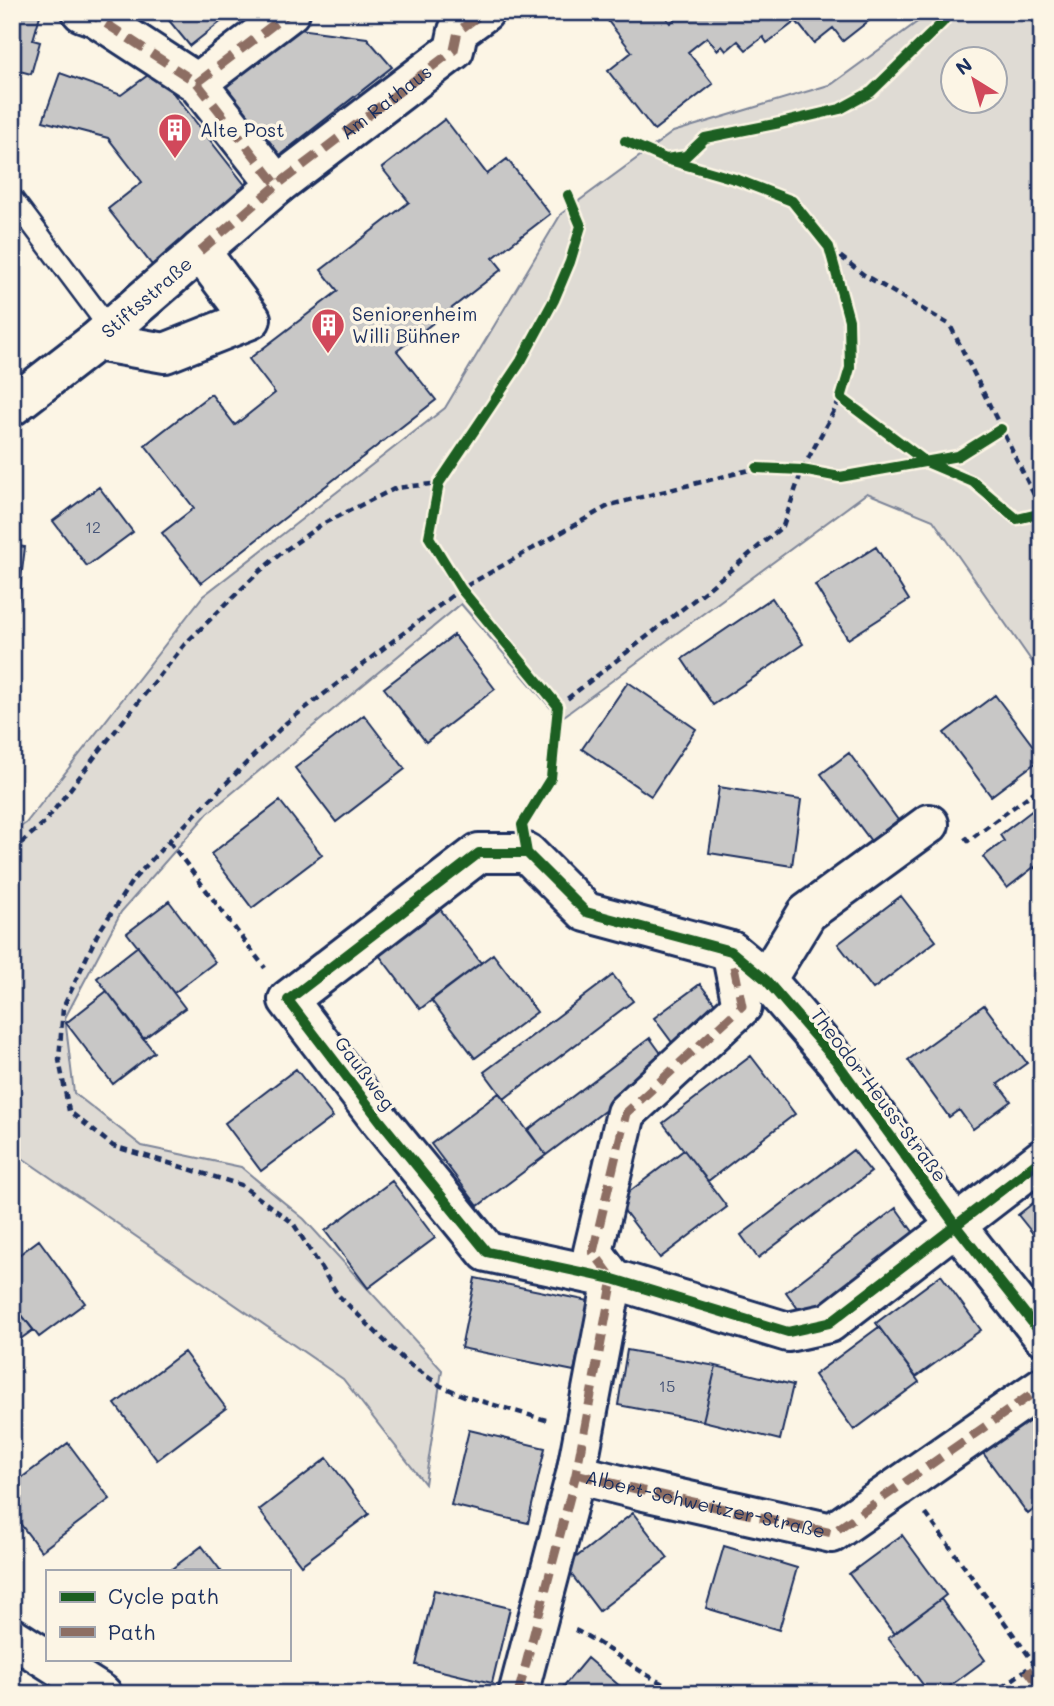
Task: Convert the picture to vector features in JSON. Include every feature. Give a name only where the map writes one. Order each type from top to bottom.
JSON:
[{"type":"street","points":[[82,12],[96,17],[197,83],[277,185]]},
{"type":"street","points":[[197,83],[290,12]]},
{"type":"street","name":"Am Rathaus","points":[[200,251],[277,185],[454,50],[458,31],[484,12]]},
{"type":"street","name":"Stiftsstraße","points":[[12,407],[103,335],[200,251],[251,319],[165,353],[103,335]]},
{"type":"street","points":[[766,979],[807,913],[929,824]]},
{"type":"street","points":[[288,1000],[479,853],[527,853]]},
{"type":"street","name":"Theodor-Heuss-Straße","points":[[527,853],[586,912],[732,951],[766,979],[836,1061],[956,1226],[1042,1335]]},
{"type":"street","points":[[732,951],[742,1006],[626,1113],[593,1252],[613,1279],[788,1332],[829,1323],[1042,1159]]},
{"type":"street","name":"Gaußweg","points":[[288,1000],[380,1122],[487,1252],[613,1279]]},
{"type":"street","name":"Albert-Schweitzer-Straße","points":[[518,1694],[576,1474],[613,1279]]},
{"type":"street","name":"Albert-Schweitzer-Straße","points":[[576,1474],[832,1533],[1042,1387]]},
{"type":"street","points":[[12,1637],[46,1659]]},
{"type":"street","points":[[48,1660],[102,1694]]},
{"type":"lane","points":[[12,198],[103,335]]},
{"type":"path","points":[[666,159],[685,156],[705,138],[839,109],[871,92],[950,12]]},
{"type":"path","points":[[625,141],[666,159],[738,180],[792,201],[829,247],[864,275],[950,325],[1042,512],[1017,519],[973,482],[926,462],[841,398]]},
{"type":"path","points":[[527,853],[522,825],[551,778],[558,706],[461,589],[429,537],[439,483],[521,361],[554,300],[570,262],[581,226],[568,195]]},
{"type":"path","points":[[558,706],[708,589],[783,526],[802,470],[841,398],[850,368],[849,320],[829,247]]},
{"type":"path","points":[[757,468],[802,470],[839,477],[958,456],[1001,429]]},
{"type":"path","points":[[12,851],[45,822],[185,644],[260,571],[322,524],[397,488],[439,483]]},
{"type":"path","points":[[929,824],[948,813],[968,841],[1042,786]]},
{"type":"path","points":[[169,841],[288,1000]]},
{"type":"path","points":[[903,1483],[1034,1663]]},
{"type":"path","points":[[537,1621],[576,1630],[645,1674],[671,1688],[690,1694]]},
{"type":"path","points":[[993,1694],[1042,1658]]},
{"type":"shaded area","points":[[931,12],[1042,12],[1042,676],[933,520],[867,493],[560,719],[461,604],[208,813],[121,912],[65,1018],[74,1093],[142,1146],[241,1167],[304,1219],[442,1370],[425,1484],[343,1379],[12,1151],[12,833],[26,823],[203,596],[445,408],[561,214],[673,132],[832,84]]},
{"type":"building","points":[[12,12],[41,12],[33,40],[40,42],[31,74],[12,69]]},
{"type":"building","points":[[162,12],[233,12],[190,46]]},
{"type":"building","points":[[601,12],[662,12],[670,23],[684,12],[880,12],[843,41],[833,28],[814,43],[796,21],[767,43],[763,37],[746,50],[738,41],[726,51],[722,46],[717,50],[707,37],[688,52],[713,84],[654,130],[608,71],[632,52]]},
{"type":"building","points":[[299,29],[367,38],[392,67],[276,158],[223,87]]},
{"type":"building","name":"Alte Post","points":[[155,70],[249,190],[152,265],[108,209],[142,182],[108,138],[43,121],[60,73],[121,95]]},
{"type":"building","name":"Seniorenheim Willi Bühner","points":[[445,119],[487,174],[507,159],[550,214],[493,258],[502,269],[397,351],[436,400],[201,583],[162,533],[194,508],[145,445],[211,394],[235,425],[275,393],[249,359],[338,291],[321,270],[409,202],[382,168]]},
{"type":"building","points":[[99,487],[133,532],[87,566],[53,521]]},
{"type":"building","points":[[12,545],[25,547],[16,619],[12,618]]},
{"type":"building","points":[[876,547],[909,600],[848,639],[815,585]]},
{"type":"building","points":[[772,598],[803,644],[713,705],[682,659]]},
{"type":"building","points":[[454,635],[495,689],[426,742],[384,688]]},
{"type":"building","points":[[628,682],[696,729],[651,796],[582,749]]},
{"type":"building","points":[[995,695],[1042,758],[991,796],[944,733]]},
{"type":"building","points":[[364,715],[405,769],[336,822],[295,768]]},
{"type":"building","points":[[849,753],[898,820],[871,841],[821,774]]},
{"type":"building","points":[[719,787],[801,800],[792,866],[709,853]]},
{"type":"building","points":[[280,801],[322,855],[252,908],[211,854]]},
{"type":"building","points":[[1042,803],[1042,877],[1034,867],[1007,888],[983,857],[1004,841],[1000,835]]},
{"type":"building","points":[[901,896],[936,941],[873,989],[838,944]]},
{"type":"building","points":[[169,901],[215,962],[174,993],[127,933]]},
{"type":"building","points":[[437,905],[481,963],[420,1009],[376,951]]},
{"type":"building","points":[[138,946],[185,1008],[143,1039],[97,978]]},
{"type":"building","points":[[493,954],[537,1012],[475,1058],[431,1000]]},
{"type":"building","points":[[613,975],[633,1001],[504,1099],[484,1072]]},
{"type":"building","points":[[700,984],[720,1010],[674,1045],[654,1018]]},
{"type":"building","points":[[107,991],[154,1052],[113,1084],[66,1023]]},
{"type":"building","points":[[984,1005],[1027,1063],[998,1084],[1011,1101],[973,1129],[959,1110],[949,1117],[908,1060]]},
{"type":"building","points":[[650,1038],[668,1063],[546,1155],[528,1130]]},
{"type":"building","points":[[751,1056],[795,1114],[708,1181],[663,1123]]},
{"type":"building","points":[[296,1069],[333,1117],[261,1171],[225,1123]]},
{"type":"building","points":[[499,1093],[546,1155],[478,1206],[431,1144]]},
{"type":"building","points":[[684,1150],[727,1207],[660,1258],[617,1201]]},
{"type":"building","points":[[853,1150],[871,1172],[758,1258],[741,1235]]},
{"type":"building","points":[[392,1181],[435,1238],[368,1288],[325,1231]]},
{"type":"building","points":[[1042,1196],[1042,1245],[1018,1215]]},
{"type":"building","points":[[896,1208],[916,1236],[806,1320],[786,1292]]},
{"type":"building","points":[[39,1240],[85,1303],[39,1337],[12,1302],[12,1260]]},
{"type":"building","points":[[941,1275],[981,1330],[916,1377],[876,1323]]},
{"type":"building","points":[[475,1278],[589,1301],[574,1371],[461,1348]]},
{"type":"building","points":[[12,1302],[33,1330],[12,1345]]},
{"type":"building","points":[[879,1327],[919,1382],[854,1430],[814,1375]]},
{"type":"building","points":[[627,1350],[716,1366],[703,1421],[618,1405]]},
{"type":"building","points":[[184,1352],[226,1408],[157,1460],[115,1404]]},
{"type":"building","points":[[716,1366],[793,1385],[780,1440],[703,1421]]},
{"type":"building","points":[[1036,1415],[1042,1423],[1042,1503],[1028,1514],[983,1453]]},
{"type":"building","points":[[469,1430],[545,1448],[528,1523],[451,1505]]},
{"type":"building","points":[[68,1443],[110,1499],[41,1551],[12,1513],[12,1485]]},
{"type":"building","points":[[327,1458],[369,1514],[301,1565],[259,1510]]},
{"type":"building","points":[[633,1513],[668,1558],[599,1611],[565,1566]]},
{"type":"building","points":[[902,1535],[946,1595],[894,1634],[849,1574]]},
{"type":"building","points":[[202,1546],[220,1570],[170,1570]]},
{"type":"building","points":[[724,1546],[797,1568],[779,1630],[706,1608]]},
{"type":"building","points":[[434,1590],[510,1608],[492,1683],[416,1665]]},
{"type":"building","points":[[941,1599],[985,1660],[939,1694],[930,1694],[888,1638]]},
{"type":"building","points":[[587,1658],[629,1694],[557,1694]]},
{"type":"marked path","points":[[82,12],[96,17],[197,83],[277,185],[454,50],[458,31],[484,12]]},
{"type":"marked path","points":[[197,83],[290,12]]},
{"type":"marked path","points":[[200,251],[277,185]]},
{"type":"marked path","points":[[518,1694],[576,1474],[613,1279],[593,1252],[626,1113],[742,1006],[731,951]]},
{"type":"marked path","points":[[576,1474],[832,1533],[1042,1387]]},
{"type":"marked path","points":[[1027,1669],[1042,1689]]},
{"type":"cycle path","points":[[625,141],[666,159],[686,156],[705,138],[840,109],[871,92],[950,12]]},
{"type":"cycle path","points":[[666,159],[738,180],[792,201],[829,247],[849,320],[850,368],[841,398],[926,462],[973,482],[1017,519],[1042,513]]},
{"type":"cycle path","points":[[527,853],[522,825],[551,778],[558,706],[461,589],[429,537],[439,483],[521,361],[554,300],[570,262],[581,226],[568,195]]},
{"type":"cycle path","points":[[757,468],[802,470],[840,477],[958,456],[1001,429]]},
{"type":"cycle path","points":[[1042,1159],[829,1323],[788,1332],[613,1279],[487,1252],[381,1122],[288,1000],[479,853],[527,853],[586,912],[731,951],[766,980],[836,1061],[956,1226],[1042,1335]]},
{"type":"place","name":"Alte Post","points":[[175,160]]},
{"type":"place","name":"Seniorenheim Willi Bühner","points":[[328,355]]}]
